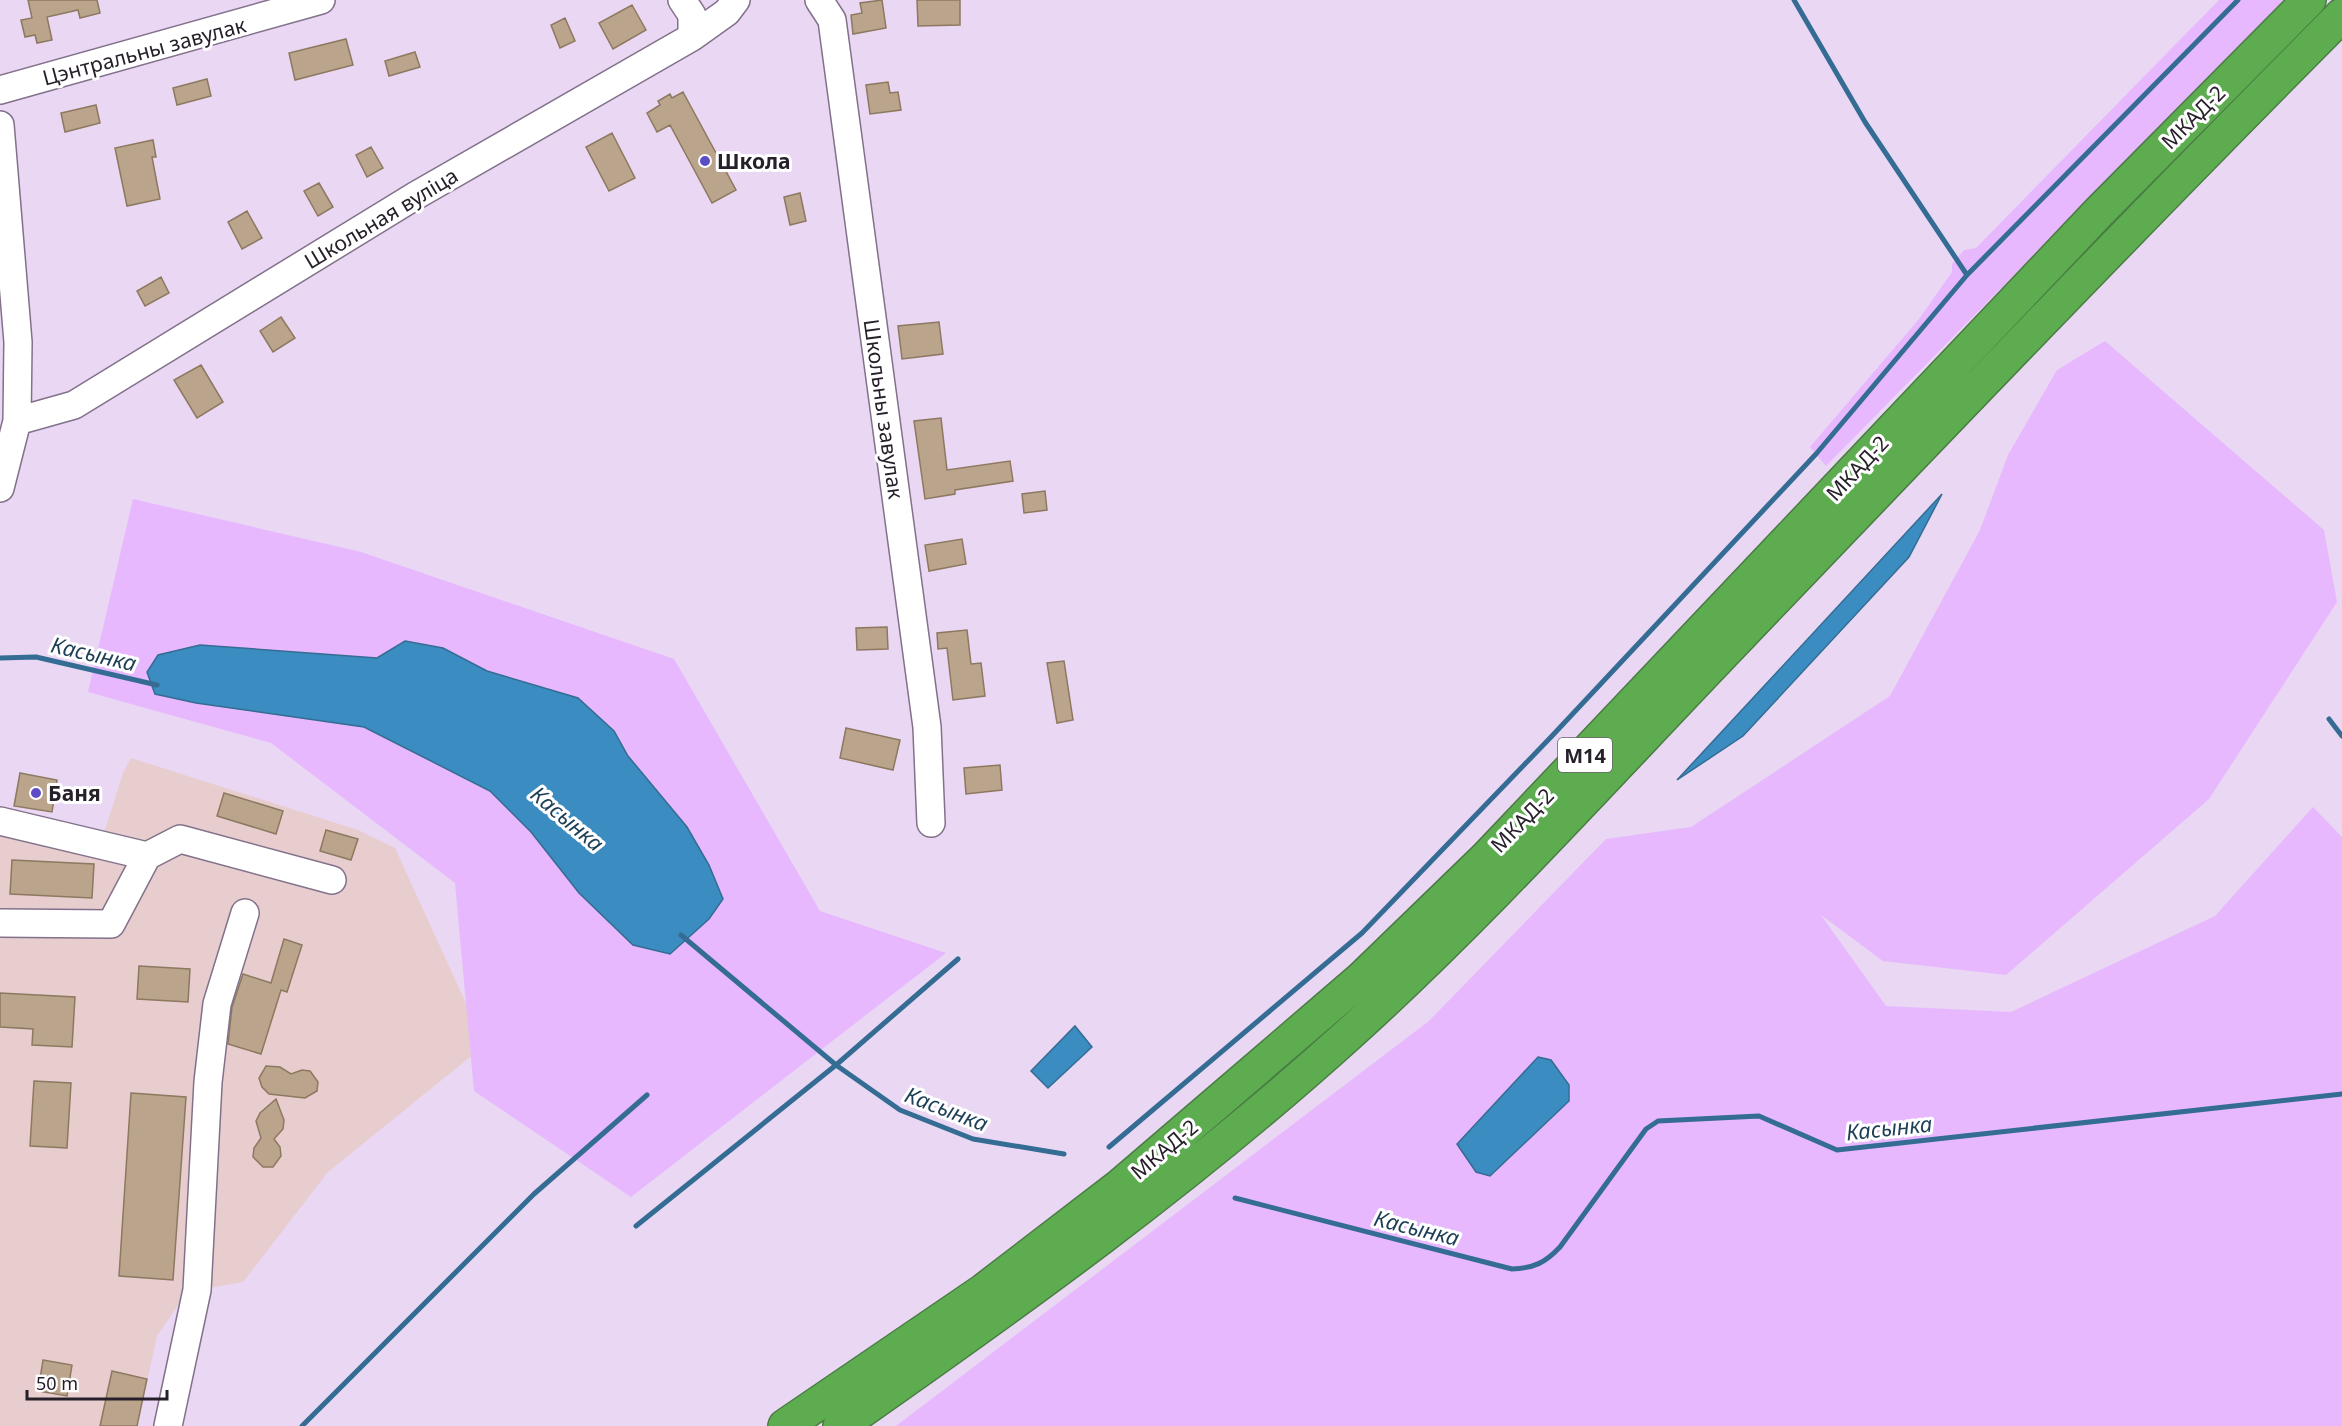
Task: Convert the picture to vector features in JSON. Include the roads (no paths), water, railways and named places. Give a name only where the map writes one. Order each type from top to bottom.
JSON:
[{"type":"highway","name":"МКАД-2","points":[[785,1426],[983,1291],[1094,1206],[1340,1000],[1487,857],[2099,212],[2309,0]]},
{"type":"highway","name":"М14","points":[[840,1426],[1010,1308],[1204,1160],[1350,1033],[1542,844],[2117,241],[2342,15]]},
{"type":"street","name":"Цэнтральны завулак","points":[[0,90],[308,6],[321,0]]},
{"type":"street","points":[[682,0],[692,15],[692,37]]},
{"type":"street","name":"Школьная вуліца","points":[[17,421],[74,405],[415,196],[692,37],[727,12],[736,0]]},
{"type":"street","name":"Школьны завулак","points":[[819,0],[832,20],[927,727],[932,823]]},
{"type":"street","points":[[0,125],[9,343],[17,421],[6,474],[0,488]]},
{"type":"street","points":[[0,821],[147,856]]},
{"type":"street","points":[[0,923],[111,924],[147,856],[180,839],[332,880]]},
{"type":"street","points":[[168,1426],[197,1290],[208,1082],[217,1004],[245,913]]},
{"type":"water","points":[[1942,494],[1909,557],[1743,736],[1677,780]]},
{"type":"water","points":[[405,641],[443,648],[487,671],[578,698],[614,731],[628,756],[687,827],[709,865],[723,899],[709,919],[670,954],[633,945],[579,893],[531,832],[490,791],[364,727],[196,703],[155,694],[147,672],[158,655],[200,645],[377,658]]},
{"type":"water","points":[[1075,1026],[1092,1047],[1048,1088],[1031,1071]]},
{"type":"water","points":[[1538,1057],[1551,1060],[1569,1085],[1569,1101],[1490,1176],[1476,1172],[1457,1144]]},
{"type":"waterway","points":[[1794,0],[1865,122],[1967,275]]},
{"type":"waterway","points":[[1109,1147],[1362,933],[1551,737],[1816,454],[1967,275],[2238,0]]},
{"type":"waterway","name":"Касынка","points":[[0,658],[36,657],[157,685]]},
{"type":"waterway","points":[[2329,719],[2342,736]]},
{"type":"waterway","name":"Касынка","points":[[681,935],[836,1065],[900,1110],[973,1139],[1064,1154]]},
{"type":"waterway","points":[[636,1226],[836,1065],[958,959]]},
{"type":"waterway","name":"Касынка","points":[[1235,1198],[1512,1269],[1539,1264],[1560,1247],[1646,1129],[1658,1121],[1759,1116],[1837,1150],[2342,1094]]},
{"type":"waterway","points":[[302,1426],[534,1194],[647,1095]]},
{"type":"place","name":"Школа","points":[[705,161]]},
{"type":"place","name":"Баня","points":[[36,793]]}]
